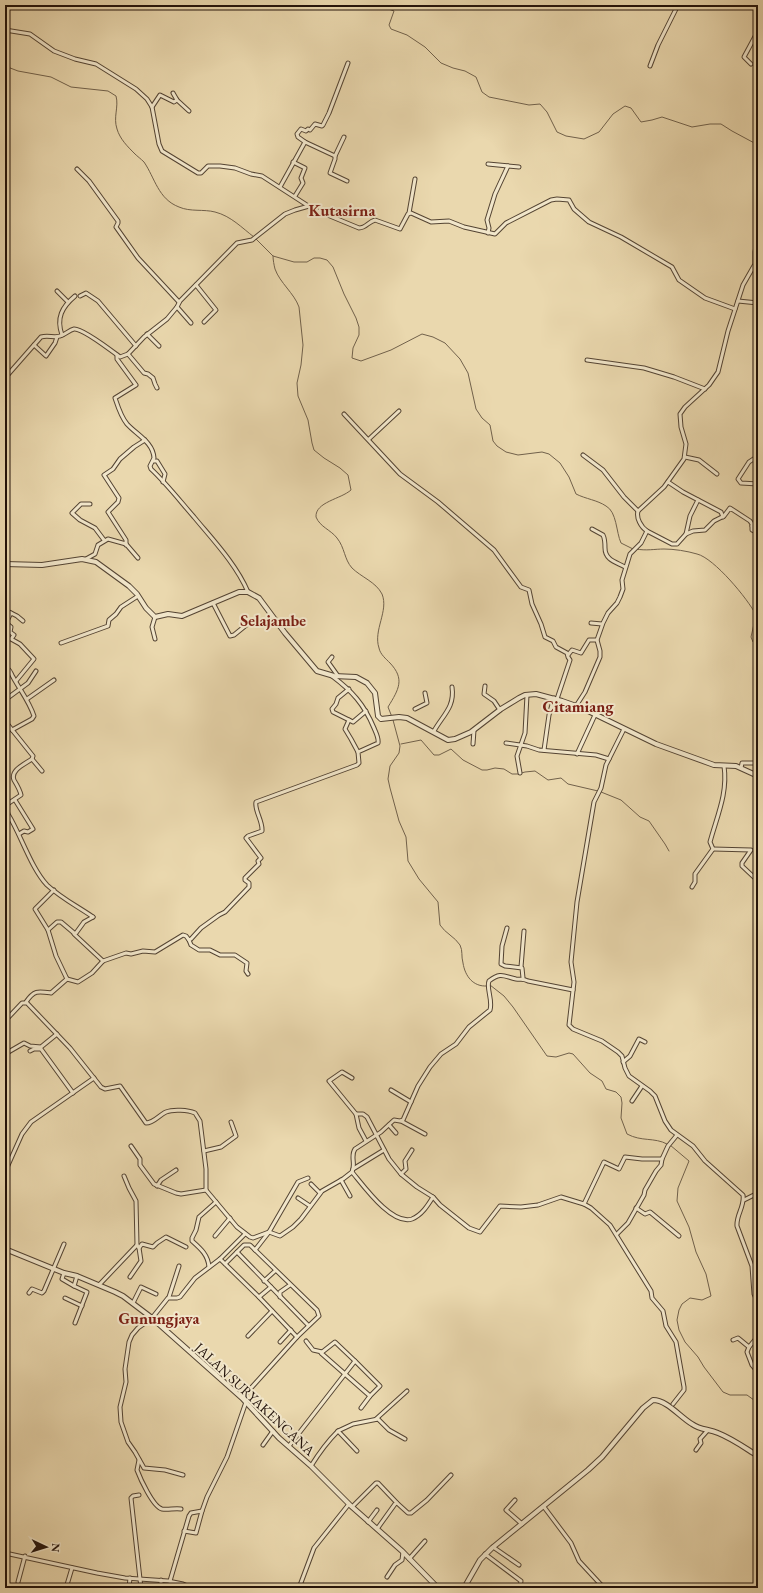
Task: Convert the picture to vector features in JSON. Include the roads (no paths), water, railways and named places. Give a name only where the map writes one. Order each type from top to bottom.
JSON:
[{"type":"street","points":[[650,66],[658,45],[678,5]]},
{"type":"street","points":[[5,30],[30,34],[54,51],[75,59],[96,64],[120,78],[141,94],[152,107],[159,144],[164,152],[198,173],[201,173],[208,166],[226,167],[262,176],[309,206],[359,228],[364,228],[371,221],[375,220],[400,229],[409,213],[415,179]]},
{"type":"street","points":[[751,64],[745,58],[745,54],[758,31]]},
{"type":"street","points":[[335,156],[304,142],[298,137],[298,134],[301,129],[306,132],[315,124],[320,126],[324,125],[330,113],[348,63]]},
{"type":"street","points":[[173,93],[177,100],[189,111]]},
{"type":"street","points":[[152,107],[160,95],[175,102],[177,100]]},
{"type":"street","points":[[344,136],[330,172],[347,181]]},
{"type":"street","points":[[280,187],[304,142]]},
{"type":"street","points":[[293,162],[305,168],[301,178],[303,182],[295,196]]},
{"type":"street","points":[[488,164],[519,167]]},
{"type":"street","points":[[488,233],[489,228],[487,220],[495,194],[508,166]]},
{"type":"street","points":[[77,169],[89,181],[118,221],[116,227],[135,254],[179,302]]},
{"type":"street","points":[[409,213],[413,213],[431,222],[449,221],[464,227],[496,234],[506,223],[551,200],[568,200],[574,209],[589,222],[621,237],[672,267],[679,280],[704,298],[735,308]]},
{"type":"street","points":[[5,378],[43,336],[62,335],[73,330],[78,330],[106,346],[117,355],[122,357],[128,354],[147,334],[167,319],[177,307],[179,302],[235,244],[252,240],[285,214],[309,206]]},
{"type":"street","points":[[698,500],[690,516],[686,534],[679,543],[675,545],[647,531],[637,516],[638,511],[668,482],[685,457],[686,444],[681,427],[680,414],[685,407],[705,389],[718,372],[735,308],[745,281],[755,264],[755,252],[758,235]]},
{"type":"street","points":[[196,285],[216,310],[204,322]]},
{"type":"street","points":[[57,291],[68,302]]},
{"type":"street","points":[[80,296],[86,293],[98,301],[136,346]]},
{"type":"street","points":[[62,335],[59,321],[62,312],[68,302],[75,296]]},
{"type":"street","points":[[738,301],[758,303]]},
{"type":"street","points":[[177,307],[191,323]]},
{"type":"street","points":[[147,334],[159,346]]},
{"type":"street","points":[[34,345],[46,356],[55,343],[57,336]]},
{"type":"street","points":[[128,354],[144,373],[153,378],[154,384],[158,388]]},
{"type":"street","points":[[117,355],[117,360],[136,385],[115,397],[121,415],[127,424],[153,449],[154,461],[150,467],[219,548],[236,571],[248,592]]},
{"type":"street","points":[[588,360],[644,368],[674,377],[705,389]]},
{"type":"street","points":[[369,439],[399,412]]},
{"type":"street","points":[[344,414],[369,439],[400,474],[438,502],[494,550],[521,587],[529,590],[532,604],[545,637],[552,640],[555,646],[568,654],[570,662],[549,715],[544,750]]},
{"type":"street","points":[[138,558],[126,544],[126,540],[108,512],[118,502],[119,498],[104,475],[113,469],[120,459],[134,447],[145,440]]},
{"type":"street","points":[[583,455],[603,470],[624,497],[638,511]]},
{"type":"street","points":[[758,456],[749,462],[738,479],[741,483],[757,484],[758,497]]},
{"type":"street","points":[[685,457],[699,460],[716,474]]},
{"type":"street","points":[[154,461],[159,464],[165,474],[163,482]]},
{"type":"street","points":[[668,482],[721,512],[723,516]]},
{"type":"street","points":[[90,504],[81,504],[72,513],[80,520],[94,528],[104,540]]},
{"type":"street","points":[[686,534],[693,531],[704,530],[731,508],[750,521],[752,530],[758,533]]},
{"type":"street","points":[[752,526],[758,523]]},
{"type":"street","points":[[592,529],[603,535],[605,554],[607,557],[625,567]]},
{"type":"street","points":[[576,706],[585,692],[600,657],[597,640],[602,624],[620,597],[625,567],[630,554],[640,543],[647,531]]},
{"type":"street","points":[[86,559],[95,554],[97,546],[104,540],[111,540],[126,544]]},
{"type":"street","points":[[5,564],[42,565],[86,559],[101,565],[129,586],[146,608],[156,617]]},
{"type":"street","points":[[156,617],[168,614],[182,616],[239,592],[248,592],[259,598],[314,668],[320,672],[332,676],[355,677],[367,683],[376,696],[379,717],[383,720],[391,718],[407,718],[450,740],[458,738],[474,730],[516,699],[527,695],[536,694],[576,706],[652,743],[714,765],[736,766],[758,776]]},
{"type":"street","points":[[62,643],[108,626],[109,620],[121,607],[138,596]]},
{"type":"street","points":[[214,603],[230,636],[234,635],[250,622]]},
{"type":"street","points":[[5,610],[23,621]]},
{"type":"street","points":[[11,613],[6,623],[11,627],[10,632],[14,635],[11,639],[20,644],[34,658],[16,681]]},
{"type":"street","points":[[155,639],[152,627],[156,617]]},
{"type":"street","points":[[591,623],[602,624]]},
{"type":"street","points":[[568,654],[572,650],[581,653],[589,640],[597,640]]},
{"type":"street","points":[[332,656],[328,662],[338,677]]},
{"type":"street","points":[[5,670],[10,670],[27,699],[33,718],[12,730]]},
{"type":"street","points":[[5,700],[28,683],[36,671]]},
{"type":"street","points":[[332,676],[350,689],[366,711],[374,727],[379,742],[358,752]]},
{"type":"street","points":[[27,699],[54,680]]},
{"type":"street","points":[[485,686],[484,694],[494,701],[500,710]]},
{"type":"street","points":[[434,731],[451,705],[453,696],[452,687]]},
{"type":"street","points":[[350,689],[338,698],[332,709],[334,713],[353,722],[366,711]]},
{"type":"street","points":[[415,709],[427,703],[425,693]]},
{"type":"street","points":[[520,773],[517,756],[525,732],[527,695]]},
{"type":"street","points":[[577,754],[595,715]]},
{"type":"street","points":[[189,940],[201,928],[219,914],[225,912],[250,885],[245,878],[258,867],[258,861],[261,858],[246,838],[262,831],[261,822],[255,805],[256,802],[359,763],[358,752],[345,729],[349,720]]},
{"type":"street","points":[[5,721],[32,754],[32,759],[42,771]]},
{"type":"street","points":[[624,729],[605,768],[599,792],[594,802],[577,902],[570,962],[574,982],[568,1021],[569,1027],[606,1043],[620,1054],[629,1076],[653,1093],[666,1124],[677,1135],[693,1146],[705,1161],[743,1195],[744,1200],[736,1222],[752,1266],[755,1298],[758,1303]]},
{"type":"street","points":[[473,744],[474,730]]},
{"type":"street","points":[[506,743],[544,750],[596,755],[609,759]]},
{"type":"street","points":[[32,759],[18,768],[14,773],[13,778],[21,795],[15,800],[8,802],[6,808],[46,884],[64,900],[93,917],[84,922],[78,932],[74,933]]},
{"type":"street","points":[[741,768],[743,763],[758,764]]},
{"type":"street","points":[[713,849],[710,842],[721,808],[725,777],[724,766]]},
{"type":"street","points":[[15,800],[33,829],[19,834]]},
{"type":"street","points":[[713,849],[751,850],[742,866],[758,881]]},
{"type":"street","points":[[692,887],[695,882],[695,874],[713,849]]},
{"type":"street","points":[[54,890],[35,909],[48,930],[56,956],[67,979],[78,982],[92,973],[103,961],[126,953],[131,954],[143,951],[155,952],[183,935],[186,936],[191,945],[199,950],[210,950],[220,955],[232,954],[245,960],[247,963],[246,971],[248,974]]},
{"type":"street","points":[[48,930],[57,922],[61,922],[103,961]]},
{"type":"street","points":[[507,928],[502,946],[501,964],[505,966],[521,967]]},
{"type":"street","points":[[523,978],[523,969],[521,967],[524,931]]},
{"type":"street","points":[[402,1121],[418,1086],[435,1061],[443,1052],[456,1044],[469,1027],[490,1010],[491,998],[487,985],[489,981],[500,975],[517,979],[523,978],[528,981],[573,990]]},
{"type":"street","points":[[5,1021],[34,993],[40,991],[51,993],[67,979]]},
{"type":"street","points":[[26,1002],[57,1034],[103,1089],[120,1086],[146,1123],[150,1123],[167,1112],[195,1113],[200,1121],[204,1151],[206,1190],[230,1218],[245,1234],[250,1237],[253,1238],[270,1232],[278,1236],[286,1233],[301,1219],[320,1193],[384,1150]]},
{"type":"street","points":[[5,1054],[24,1043],[29,1046],[42,1046],[57,1034]]},
{"type":"street","points":[[623,1062],[630,1056],[639,1039],[645,1042]]},
{"type":"street","points":[[30,1051],[34,1049],[42,1049],[73,1093]]},
{"type":"street","points":[[352,1078],[342,1072],[329,1081],[356,1114],[359,1128],[366,1141]]},
{"type":"street","points":[[5,1172],[27,1126],[94,1078]]},
{"type":"street","points":[[632,1101],[642,1086]]},
{"type":"street","points":[[391,1090],[411,1102]]},
{"type":"street","points":[[356,1114],[361,1113],[366,1116],[393,1165],[401,1174],[417,1187],[433,1197],[440,1205],[470,1228],[478,1232],[498,1208],[502,1206],[521,1207],[538,1205],[561,1197],[584,1204],[591,1208],[610,1225],[617,1234],[651,1292],[652,1298],[663,1311],[666,1326],[676,1342],[684,1390],[673,1404]]},
{"type":"street","points":[[425,1134],[402,1121],[395,1119],[377,1135],[355,1149],[353,1153],[353,1170],[378,1203],[398,1218],[407,1220],[418,1216],[427,1207],[433,1197]]},
{"type":"street","points":[[231,1122],[239,1140]]},
{"type":"street","points":[[388,1125],[396,1133]]},
{"type":"street","points":[[617,1234],[628,1223],[644,1196],[645,1190],[661,1165],[668,1146],[677,1135]]},
{"type":"street","points":[[204,1151],[221,1148],[236,1136]]},
{"type":"street","points":[[131,1146],[140,1158],[139,1164],[152,1183],[157,1186],[178,1194],[206,1190]]},
{"type":"street","points":[[401,1174],[406,1169],[405,1161],[412,1150]]},
{"type":"street","points":[[584,1204],[604,1162],[619,1169],[625,1157],[642,1160],[662,1159]]},
{"type":"street","points":[[157,1186],[161,1180],[176,1170]]},
{"type":"street","points":[[124,1176],[136,1201],[138,1247],[141,1261],[130,1277]]},
{"type":"street","points":[[255,1250],[270,1232],[298,1182],[308,1178]]},
{"type":"street","points":[[341,1180],[350,1196]]},
{"type":"street","points":[[311,1184],[320,1193]]},
{"type":"street","points":[[744,1200],[758,1193]]},
{"type":"street","points":[[298,1198],[310,1206]]},
{"type":"street","points":[[209,1267],[205,1254],[192,1241],[192,1238],[196,1230],[199,1217],[216,1202]]},
{"type":"street","points":[[636,1208],[645,1214],[650,1212],[679,1236]]},
{"type":"street","points":[[215,1236],[230,1218]]},
{"type":"street","points":[[169,1297],[180,1297],[195,1278],[220,1260],[245,1234]]},
{"type":"street","points":[[99,1285],[142,1244],[153,1247],[165,1237],[186,1247]]},
{"type":"street","points":[[29,1293],[32,1289],[42,1292],[64,1244]]},
{"type":"street","points":[[225,1264],[245,1244],[250,1245],[318,1312],[319,1316],[308,1325],[242,1398]]},
{"type":"street","name":"JALAN SURYAKENCANA","points":[[5,1249],[53,1269],[77,1276],[123,1296],[152,1318],[242,1398],[273,1431],[311,1466],[350,1506],[403,1552],[438,1588]]},
{"type":"street","points":[[237,1252],[308,1325]]},
{"type":"street","points":[[220,1260],[259,1297],[297,1337]]},
{"type":"street","points":[[179,1266],[169,1297],[152,1318],[138,1328],[129,1342],[125,1369],[126,1385],[120,1407],[121,1422],[128,1442],[144,1468],[165,1470],[183,1475]]},
{"type":"street","points":[[264,1281],[275,1271]]},
{"type":"street","points":[[64,1273],[62,1280],[87,1292],[75,1323]]},
{"type":"street","points":[[74,1286],[77,1276]]},
{"type":"street","points":[[280,1297],[280,1292],[290,1285]]},
{"type":"street","points":[[259,1297],[271,1287]]},
{"type":"street","points":[[132,1303],[141,1288],[156,1294]]},
{"type":"street","points":[[65,1298],[82,1306]]},
{"type":"street","points":[[248,1336],[272,1311]]},
{"type":"street","points":[[280,1342],[291,1330]]},
{"type":"street","points":[[758,1336],[747,1352],[748,1358],[758,1372]]},
{"type":"street","points":[[733,1340],[738,1338],[749,1347]]},
{"type":"street","points":[[306,1341],[313,1350],[322,1352]]},
{"type":"street","points":[[322,1352],[334,1342],[380,1386],[361,1408]]},
{"type":"street","points":[[322,1352],[322,1355],[370,1396]]},
{"type":"street","points":[[289,1446],[355,1361]]},
{"type":"street","points":[[311,1466],[321,1450],[338,1431],[350,1424],[376,1419],[407,1390]]},
{"type":"street","points":[[464,1588],[485,1554],[588,1470],[643,1408],[653,1400],[667,1405],[697,1427],[717,1432],[732,1439],[758,1456]]},
{"type":"street","points":[[184,1531],[196,1533],[206,1497],[227,1457],[246,1402]]},
{"type":"street","points":[[376,1419],[379,1419],[389,1430],[405,1439]]},
{"type":"street","points":[[696,1450],[701,1444],[700,1439],[708,1430]]},
{"type":"street","points":[[263,1445],[273,1431]]},
{"type":"street","points":[[338,1431],[357,1451]]},
{"type":"street","points":[[140,1460],[137,1470],[150,1497],[157,1506],[162,1508],[181,1509]]},
{"type":"street","points":[[299,1588],[314,1548],[350,1506],[376,1483],[408,1513],[411,1513],[427,1500],[451,1475]]},
{"type":"street","points":[[139,1495],[132,1496],[131,1499],[141,1588]]},
{"type":"street","points":[[515,1500],[506,1510],[522,1524]]},
{"type":"street","points":[[377,1529],[397,1503]]},
{"type":"street","points":[[544,1507],[574,1548],[579,1561],[604,1588]]},
{"type":"street","points":[[368,1522],[377,1510]]},
{"type":"street","points":[[170,1581],[190,1513],[202,1511]]},
{"type":"street","points":[[409,1559],[425,1541]]},
{"type":"street","points":[[493,1547],[519,1565]]},
{"type":"street","points":[[387,1577],[395,1565],[402,1560],[403,1552]]},
{"type":"street","points":[[5,1553],[25,1556],[72,1568],[130,1578],[170,1581],[192,1588]]},
{"type":"street","points":[[485,1554],[521,1581],[520,1588]]},
{"type":"street","points":[[18,1582],[25,1556]]},
{"type":"street","points":[[66,1588],[72,1568]]},
{"type":"street","points":[[130,1578],[130,1588]]},
{"type":"street","points":[[161,1580],[161,1588]]},
{"type":"waterway","points":[[378,5],[394,11],[389,25],[391,29],[407,35],[425,47],[441,63],[465,71],[476,77],[482,92],[489,97],[529,105],[540,104],[547,112],[557,132],[566,136],[584,139],[599,132],[613,114],[625,106],[631,108],[641,122],[662,117],[692,127],[721,124],[758,145]]},
{"type":"waterway","points":[[5,66],[18,71],[51,77],[71,87],[108,91],[116,96],[116,125],[120,136],[129,148],[144,162],[158,188],[166,199],[183,209],[211,211],[226,216],[254,237]]},
{"type":"waterway","points":[[256,239],[273,256],[294,262],[307,262],[314,258],[320,258],[327,260],[333,267],[359,327],[359,335],[353,348],[352,358],[361,361],[391,350],[422,334],[433,337],[445,343],[460,359],[468,373],[476,409],[482,418],[490,425],[493,441],[497,446],[506,452],[518,455],[542,452],[549,454],[560,463],[569,477],[576,494],[599,502],[610,509],[614,517],[621,543],[633,549]]},
{"type":"waterway","points":[[273,256],[277,274],[294,297],[299,307],[303,345],[297,383],[298,396],[308,420],[314,450],[348,475],[351,490],[324,504],[317,512],[316,517],[320,523],[337,538],[342,546],[349,565],[376,586],[382,594],[384,607],[378,634],[379,648],[382,654],[395,669],[399,679],[399,684],[395,695],[388,707],[392,717]]},
{"type":"waterway","points":[[636,549],[668,549],[685,551],[704,557],[712,563],[730,580],[746,599],[756,615],[751,637],[753,642],[758,645]]},
{"type":"waterway","points":[[393,720],[400,746],[399,753],[390,766],[388,779],[399,821],[406,837],[408,861],[419,879],[438,902],[440,925],[460,945],[464,968],[470,980],[478,985],[487,986]]},
{"type":"waterway","points":[[401,744],[421,740],[434,755],[439,755],[451,749],[463,760],[482,770],[495,768],[504,769],[512,774],[535,771],[548,780],[561,778],[568,784],[598,791]]},
{"type":"waterway","points":[[601,792],[621,800],[640,817],[649,821],[669,851]]},
{"type":"waterway","points":[[490,985],[504,996],[513,1007],[547,1056],[556,1057],[569,1053],[573,1054],[590,1073],[602,1081],[606,1089],[616,1092],[621,1097],[621,1118],[627,1134],[638,1138],[667,1144]]},
{"type":"waterway","points":[[670,1145],[689,1161],[678,1188],[677,1201],[689,1227],[696,1252],[706,1274],[711,1296],[702,1300],[690,1298],[682,1304],[677,1320],[679,1330],[685,1342],[698,1357],[723,1392],[730,1395],[747,1395],[758,1403]]},
{"type":"district","name":"Kutasirna","points":[[342,210]]},
{"type":"district","name":"Selajambe","points":[[273,620]]},
{"type":"district","name":"Citamiang","points":[[578,706]]},
{"type":"district","name":"Gunungjaya","points":[[159,1318]]}]
